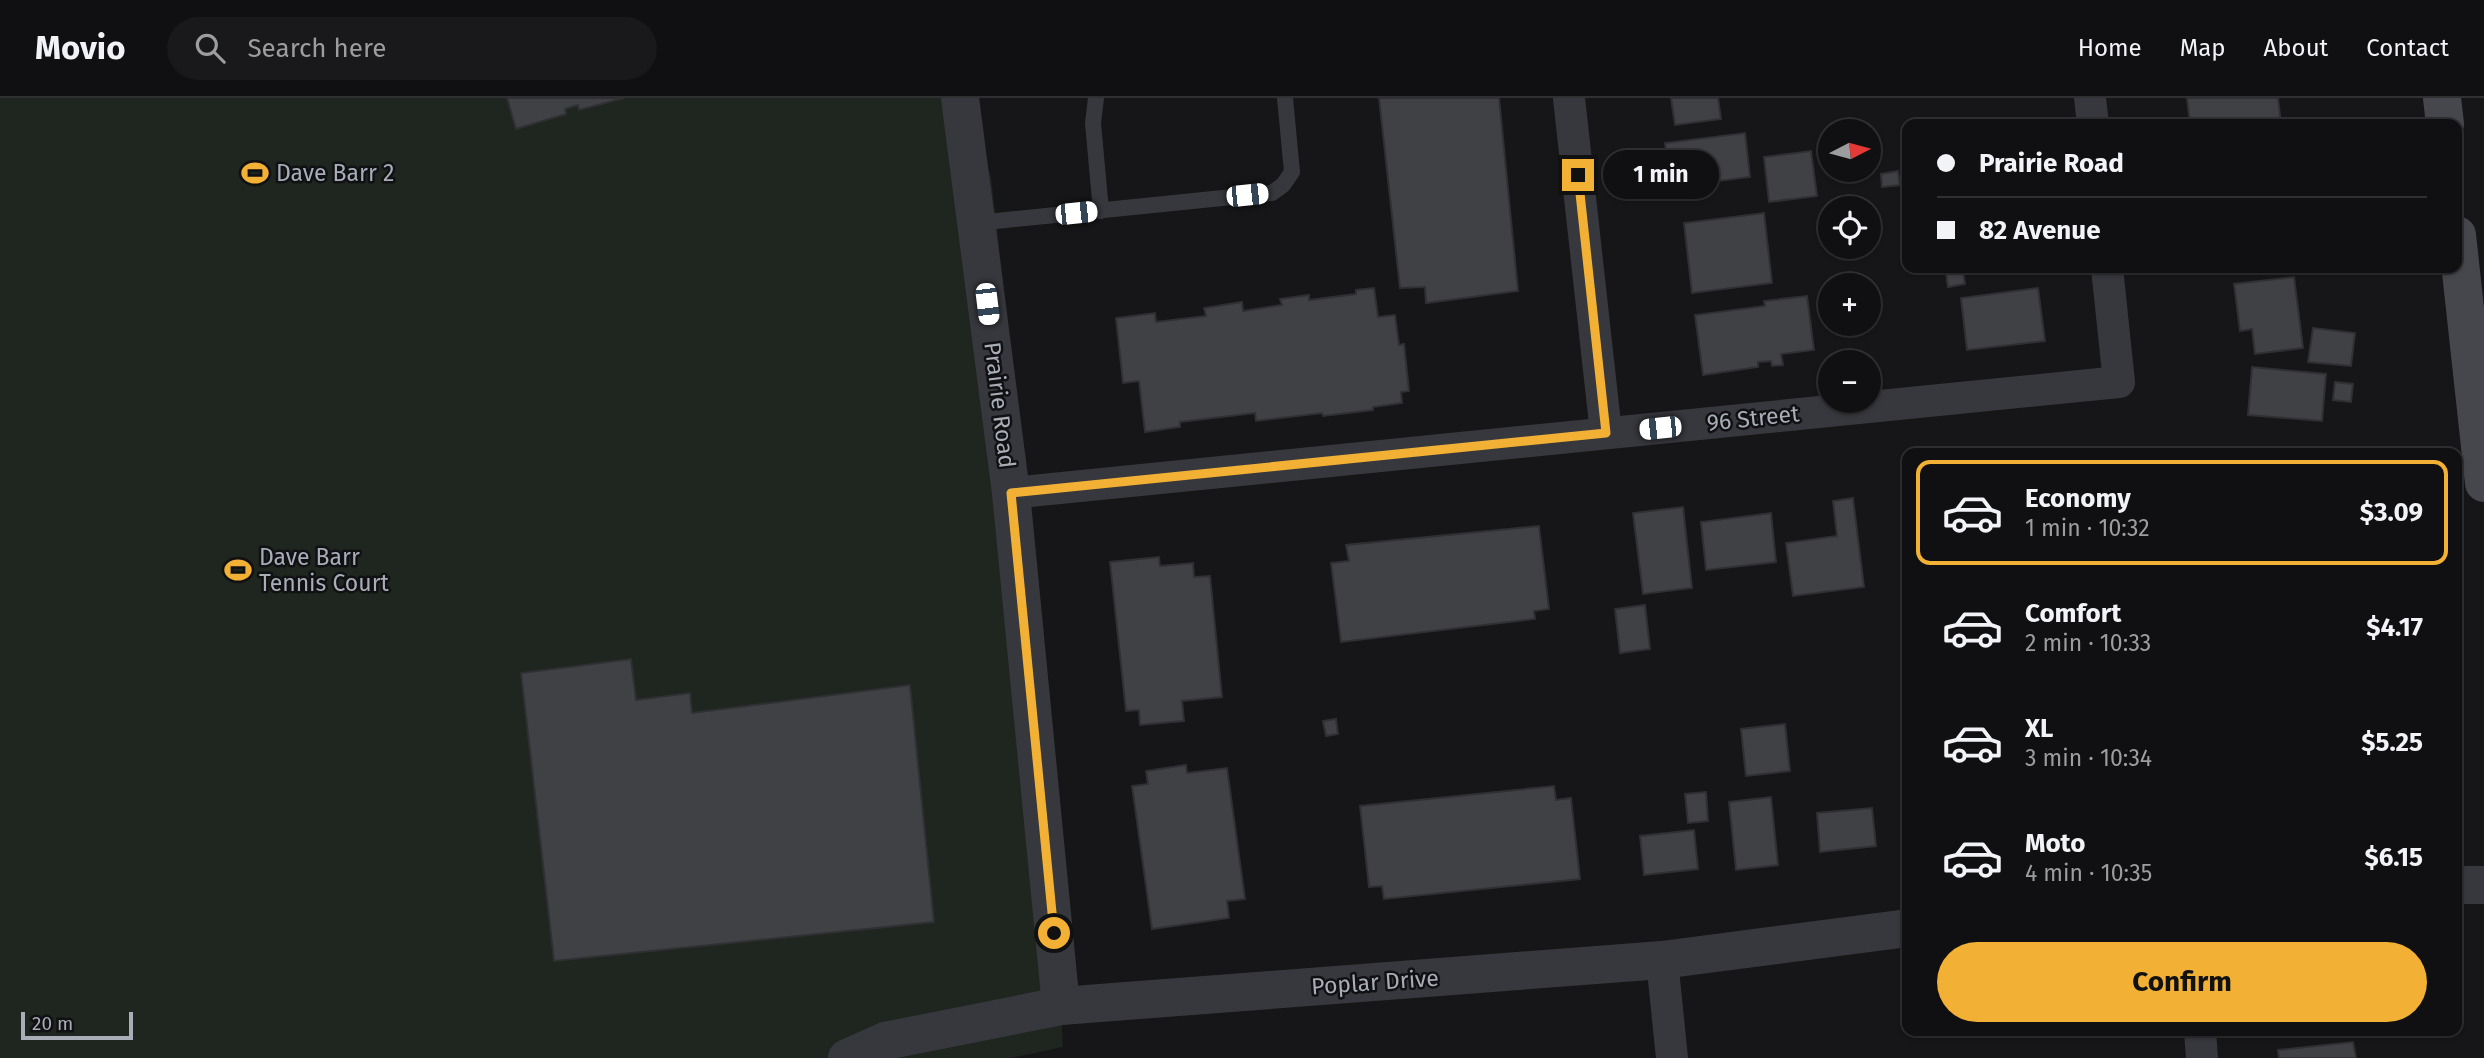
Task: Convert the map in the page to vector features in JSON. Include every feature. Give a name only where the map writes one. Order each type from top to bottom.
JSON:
[{"type":"main road","points":[[2442,98],[2444,119]]},
{"type":"main road","points":[[2461,273],[2484,483]]},
{"type":"street","name":"Prairie Road","points":[[960,98],[1011,493],[1061,1006]]},
{"type":"street","points":[[1569,98],[1606,433]]},
{"type":"street","points":[[2090,98],[2092,119]]},
{"type":"street","name":"96 Street","points":[[1011,493],[2119,382],[2108,273]]},
{"type":"street","points":[[2462,885],[2484,885]]},
{"type":"street","name":"Poplar Drive","points":[[847,1058],[885,1041],[1061,1006],[1662,960],[1902,929]]},
{"type":"street","points":[[1662,960],[1672,1058]]},
{"type":"street","points":[[2200,1036],[2202,1058]]},
{"type":"lane","points":[[1096,98],[1093,123],[1101,211]]},
{"type":"lane","points":[[977,223],[1272,193],[1283,186],[1292,172],[1285,98]]},
{"type":"shaded area","points":[[0,98],[963,98],[991,177],[1029,511],[1063,1047],[1011,1058],[0,1058]]},
{"type":"building","points":[[507,98],[624,98],[579,110],[578,105],[565,109],[566,114],[516,129]]},
{"type":"building","points":[[1379,98],[1499,98],[1518,291],[1426,303],[1425,287],[1400,288]]},
{"type":"building","points":[[1671,98],[1718,98],[1721,119],[1675,125]]},
{"type":"building","points":[[2187,98],[2278,98],[2280,119],[2189,119]]},
{"type":"building","points":[[1745,133],[1750,177],[1671,187],[1665,143]]},
{"type":"building","points":[[1811,151],[1817,196],[1769,202],[1764,157]]},
{"type":"building","points":[[1898,171],[1900,185],[1882,187],[1881,174]]},
{"type":"building","points":[[1764,213],[1772,283],[1692,293],[1684,223]]},
{"type":"building","points":[[1946,273],[1963,273],[1965,284],[1948,287]]},
{"type":"building","points":[[2294,277],[2303,348],[2255,354],[2252,329],[2240,331],[2234,284]]},
{"type":"building","points":[[1374,288],[1378,317],[1395,315],[1399,345],[1404,344],[1409,391],[1401,392],[1402,403],[1373,407],[1373,410],[1256,421],[1255,413],[1180,422],[1180,427],[1145,432],[1139,381],[1123,383],[1116,318],[1155,313],[1156,322],[1206,316],[1204,308],[1242,302],[1243,311],[1282,305],[1280,299],[1309,295],[1309,300],[1356,294],[1356,290]]},
{"type":"building","points":[[2038,288],[2045,341],[1967,350],[1961,298]]},
{"type":"building","points":[[1807,296],[1814,350],[1781,354],[1783,365],[1772,366],[1771,361],[1758,362],[1758,367],[1703,375],[1695,315],[1765,306],[1764,301]]},
{"type":"building","points":[[2313,328],[2355,333],[2351,366],[2308,362]]},
{"type":"building","points":[[2252,367],[2326,374],[2322,421],[2248,415]]},
{"type":"building","points":[[2335,382],[2353,384],[2351,402],[2333,400]]},
{"type":"building","points":[[1853,498],[1864,587],[1793,596],[1786,543],[1837,536],[1833,501]]},
{"type":"building","points":[[1683,507],[1692,588],[1643,594],[1633,513]]},
{"type":"building","points":[[1771,513],[1776,562],[1706,570],[1701,522]]},
{"type":"building","points":[[1539,526],[1549,609],[1534,611],[1535,619],[1341,642],[1331,563],[1349,561],[1346,545]]},
{"type":"building","points":[[1159,557],[1160,566],[1193,563],[1194,577],[1210,576],[1222,697],[1182,701],[1184,721],[1140,725],[1139,710],[1126,711],[1110,562]]},
{"type":"building","points":[[1645,605],[1650,649],[1620,653],[1615,609]]},
{"type":"building","points":[[631,659],[636,700],[690,693],[692,713],[910,685],[934,922],[554,961],[521,673]]},
{"type":"building","points":[[1336,719],[1338,734],[1326,736],[1323,721]]},
{"type":"building","points":[[1785,724],[1790,771],[1746,776],[1741,729]]},
{"type":"building","points":[[1186,765],[1187,773],[1227,768],[1245,899],[1227,901],[1229,918],[1152,929],[1132,786],[1148,784],[1146,771]]},
{"type":"building","points":[[1554,786],[1556,800],[1571,798],[1580,879],[1384,899],[1382,886],[1369,887],[1360,806]]},
{"type":"building","points":[[1706,792],[1708,821],[1688,823],[1685,794]]},
{"type":"building","points":[[1771,797],[1778,865],[1736,870],[1729,802]]},
{"type":"building","points":[[1872,808],[1876,846],[1820,852],[1817,813]]},
{"type":"building","points":[[1694,830],[1698,869],[1644,875],[1640,836]]},
{"type":"building","points":[[2353,1042],[2356,1058],[2279,1058],[2278,1050]]},
{"type":"place","name":"Dave Barr 2","points":[[255,173]]},
{"type":"place","name":"Dave Barr Tennis Court","points":[[238,570]]},
{"type":"route","points":[[1054,933],[1011,493],[1606,433],[1578,175]]}]
